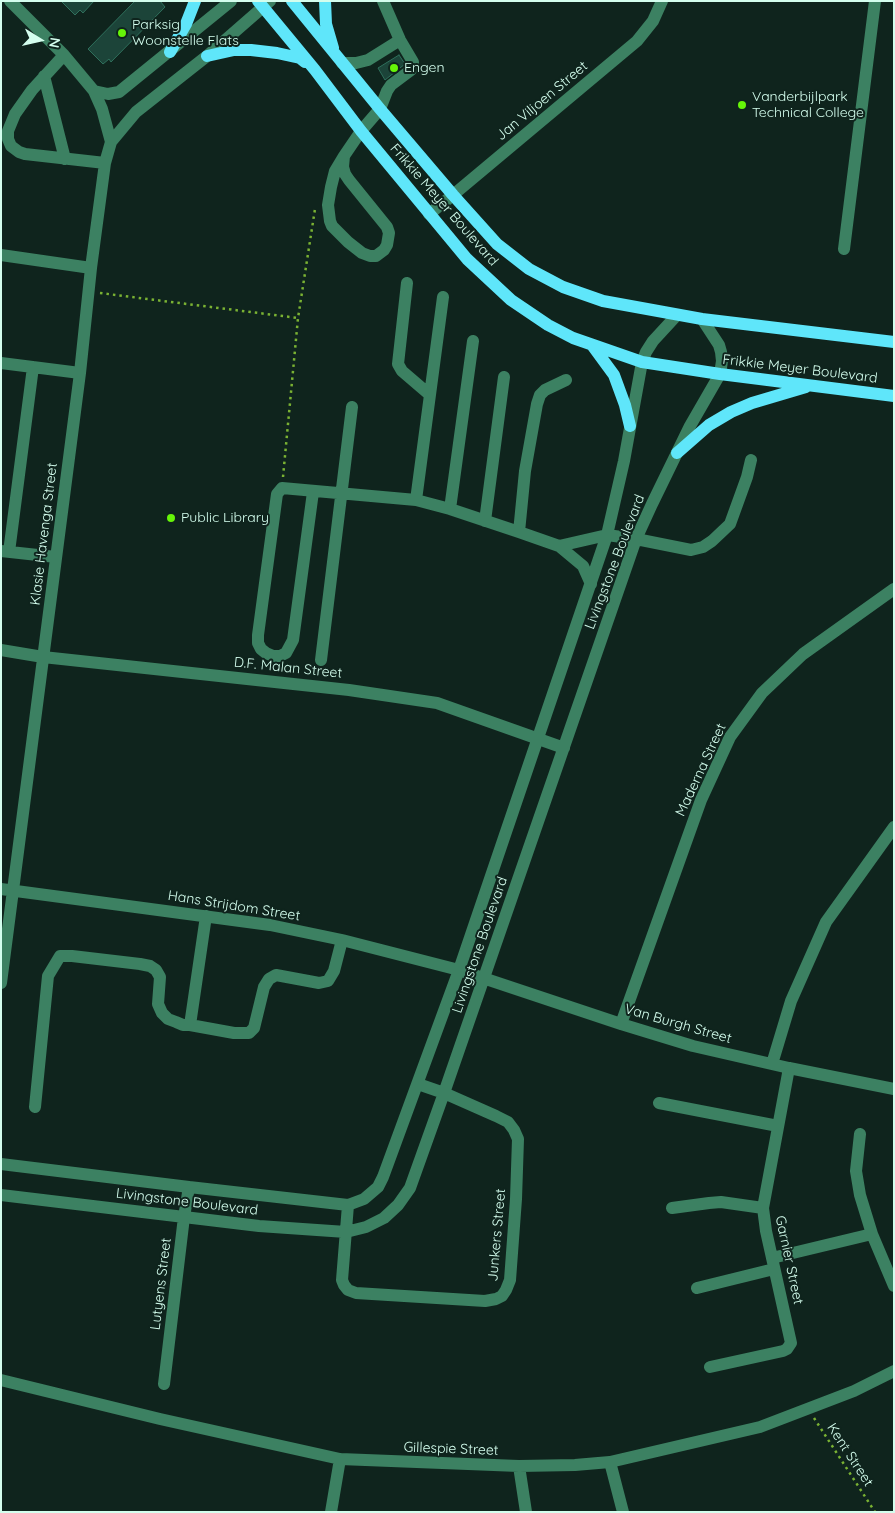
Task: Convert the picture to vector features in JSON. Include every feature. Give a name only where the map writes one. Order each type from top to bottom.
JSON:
[{"type":"main road","points":[[170,52],[186,24],[195,1]]},
{"type":"main road","name":"Frikkie Meyer Boulevard","points":[[292,1],[453,196],[497,244],[529,269],[563,287],[603,301],[702,319],[894,342]]},
{"type":"main road","points":[[325,1],[326,24],[339,59]]},
{"type":"main road","name":"Frikkie Meyer Boulevard","points":[[264,3],[361,131],[467,259],[511,300],[548,325],[573,338],[642,362],[894,396]]},
{"type":"main road","points":[[207,56],[234,50],[277,53],[300,58],[315,70]]},
{"type":"main road","points":[[592,345],[614,375],[625,405],[630,426]]},
{"type":"main road","points":[[677,453],[709,425],[731,412],[752,403],[811,386]]},
{"type":"street","points":[[10,1],[64,54],[94,90],[102,109],[111,142]]},
{"type":"street","points":[[94,90],[108,94],[119,92],[231,1]]},
{"type":"street","points":[[344,156],[345,174],[387,227],[388,240],[384,250],[376,256],[362,253],[332,226],[328,214],[328,202],[335,171],[344,156],[361,131],[380,109],[391,85],[413,67],[413,62],[400,40],[383,1]]},
{"type":"street","name":"Jan Viljoen Street","points":[[429,214],[638,41],[653,21],[662,1]]},
{"type":"street","points":[[844,249],[875,1]]},
{"type":"street","points":[[111,142],[136,112],[207,56],[264,3]]},
{"type":"street","points":[[339,59],[356,63],[368,60],[400,40]]},
{"type":"street","points":[[64,54],[32,90],[15,114],[8,131],[8,140],[11,146],[19,152],[26,154],[105,163]]},
{"type":"street","points":[[44,76],[65,159]]},
{"type":"street","name":"Klasie Havenga Street","points":[[1,983],[7,890],[43,657],[80,373],[91,268],[105,163],[111,142]]},
{"type":"street","points":[[1,255],[91,268]]},
{"type":"street","points":[[407,282],[398,364],[402,371],[430,395]]},
{"type":"street","points":[[416,500],[443,297]]},
{"type":"street","name":"Livingstone Boulevard","points":[[1,1164],[348,1204],[364,1199],[378,1187],[459,970],[607,535],[624,461],[642,362],[656,337],[676,315]]},
{"type":"street","name":"Livingstone Boulevard","points":[[1,1195],[260,1226],[346,1232],[366,1228],[384,1218],[398,1205],[410,1188],[444,1093],[636,539],[690,426],[720,374],[722,352],[702,319]]},
{"type":"street","points":[[450,510],[473,341]]},
{"type":"street","points":[[1,363],[80,373]]},
{"type":"street","points":[[33,367],[5,552],[56,558]]},
{"type":"street","points":[[485,521],[504,377]]},
{"type":"street","points":[[519,532],[525,471],[537,404],[540,395],[545,390],[566,380]]},
{"type":"street","points":[[321,660],[352,407]]},
{"type":"street","points":[[559,546],[607,535],[691,550],[703,547],[730,524],[751,460]]},
{"type":"street","points":[[313,492],[293,640],[286,653],[280,656],[273,656],[261,649],[258,643],[258,635],[277,494],[282,488],[416,500],[450,510],[559,546],[583,566],[591,584]]},
{"type":"street","name":"Maderna Street","points":[[621,1024],[701,800],[730,737],[762,693],[803,654],[894,589]]},
{"type":"street","name":"D.F. Malan Street","points":[[1,650],[43,657],[349,690],[437,703],[564,748]]},
{"type":"street","points":[[772,1064],[791,1001],[826,922],[894,827]]},
{"type":"street","name":"Hans Strijdom Street","points":[[7,890],[270,925],[342,940],[459,970]]},
{"type":"street","points":[[190,1025],[206,916]]},
{"type":"street","points":[[35,1107],[48,976],[60,956],[92,958],[150,966],[156,970],[160,977],[158,1004],[168,1019],[234,1033],[249,1033],[254,1028],[264,987],[269,979],[276,975],[319,983],[328,981],[334,971],[342,940]]},
{"type":"street","name":"Van Burgh Street","points":[[459,970],[621,1024],[694,1046],[789,1068],[894,1089]]},
{"type":"street","name":"Garnier Street","points":[[710,1367],[783,1351],[790,1346],[791,1339],[766,1231],[763,1208],[789,1068]]},
{"type":"street","name":"Junkers Street","points":[[348,1204],[342,1280],[348,1290],[356,1293],[485,1300],[496,1299],[502,1296],[506,1290],[510,1280],[518,1139],[508,1122],[444,1093],[418,1084]]},
{"type":"street","points":[[659,1103],[778,1126]]},
{"type":"street","points":[[860,1134],[856,1171],[860,1195],[872,1234],[894,1286]]},
{"type":"street","name":"Lutyens Street","points":[[164,1384],[189,1187]]},
{"type":"street","points":[[672,1208],[721,1202],[763,1208]]},
{"type":"street","points":[[698,1288],[773,1263],[872,1234]]},
{"type":"street","name":"Gillespie Street","points":[[1,1380],[160,1419],[340,1459],[519,1466],[610,1462],[760,1426],[854,1391],[894,1371]]},
{"type":"street","points":[[332,1512],[340,1459]]},
{"type":"street","points":[[610,1462],[623,1512]]},
{"type":"street","points":[[519,1466],[526,1512]]},
{"type":"path","points":[[282,488],[298,318],[315,209],[328,202]]},
{"type":"path","points":[[89,291],[298,318]]},
{"type":"path","name":"Kent Street","points":[[807,1409],[875,1512]]},
{"type":"building","name":"Parksig Woonstelle Flats","points":[[61,1],[94,1],[83,13],[80,10],[75,15]]},
{"type":"building","name":"Parksig Woonstelle Flats","points":[[135,1],[160,1],[165,7],[111,62],[109,59],[103,64],[88,49]]},
{"type":"building","name":"Engen","points":[[399,55],[405,64],[385,80],[378,68]]},
{"type":"place","name":"Parksig Woonstelle Flats","points":[[122,33]]},
{"type":"place","name":"Engen","points":[[394,68]]},
{"type":"place","name":"Vanderbijlpark Technical College","points":[[742,105]]},
{"type":"place","name":"Public Library","points":[[171,518]]}]
